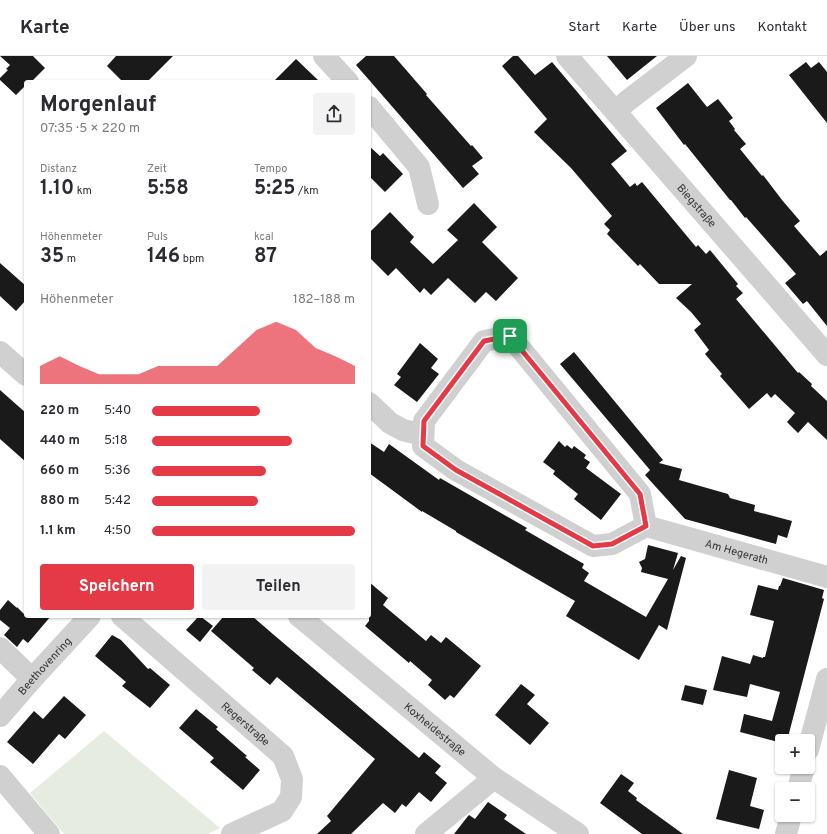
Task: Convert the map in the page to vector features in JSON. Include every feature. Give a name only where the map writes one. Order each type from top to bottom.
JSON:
[{"type":"street","points":[[324,56],[345,80]]},
{"type":"street","name":"Biegstraße","points":[[567,56],[827,356]]},
{"type":"street","points":[[616,112],[626,102],[686,56]]},
{"type":"street","points":[[371,109],[419,167],[428,204]]},
{"type":"street","points":[[510,336],[640,494],[646,526],[612,544],[593,546],[456,470],[423,446],[424,421],[484,341],[510,336]]},
{"type":"street","points":[[0,352],[24,373]]},
{"type":"street","points":[[371,405],[390,423],[403,430],[423,436]]},
{"type":"street","name":"Am Hegerath","points":[[646,526],[827,577]]},
{"type":"street","name":"Beethovenring","points":[[0,716],[88,618]]},
{"type":"street","name":"Regerstraße","points":[[124,618],[283,756],[292,779],[291,797],[282,811],[232,834]]},
{"type":"street","name":"Koxheidestraße","points":[[301,618],[494,778],[578,834]]},
{"type":"street","points":[[0,648],[32,679]]},
{"type":"street","points":[[812,734],[827,678]]},
{"type":"street","points":[[0,776],[49,834]]},
{"type":"street","points":[[426,834],[494,778]]},
{"type":"street","points":[[786,834],[789,822]]},
{"type":"shaded area","points":[[104,731],[220,828],[208,834],[64,834],[30,793]]},
{"type":"building","points":[[0,56],[33,56],[45,68],[33,80],[24,80],[24,87],[16,95],[0,80],[10,65]]},
{"type":"building","points":[[116,56],[173,56],[149,80],[121,80],[107,66]]},
{"type":"building","points":[[366,56],[394,56],[427,94],[426,95],[483,158],[472,166],[479,174],[463,188],[371,82],[371,80],[369,80],[356,65]]},
{"type":"building","points":[[513,56],[518,56],[535,75],[552,62],[627,151],[611,164],[630,187],[635,183],[637,186],[642,182],[696,247],[698,245],[706,254],[710,250],[738,284],[736,286],[743,293],[736,299],[798,373],[799,372],[812,384],[811,386],[827,401],[827,440],[808,422],[798,433],[787,422],[795,413],[775,394],[771,398],[767,393],[749,409],[720,376],[722,374],[705,354],[709,350],[694,330],[701,324],[676,298],[692,284],[659,284],[640,264],[638,266],[607,234],[610,230],[604,224],[612,216],[571,168],[534,132],[547,119],[502,66]]},
{"type":"building","points":[[607,56],[657,56],[627,80]]},
{"type":"building","points":[[296,59],[318,80],[275,80]]},
{"type":"building","points":[[806,62],[811,68],[819,62],[827,72],[827,123],[789,75]]},
{"type":"building","points":[[688,83],[707,107],[718,99],[733,118],[729,121],[735,129],[734,130],[746,144],[740,149],[800,221],[794,226],[820,256],[827,250],[827,326],[807,301],[803,304],[785,283],[796,274],[746,217],[745,218],[685,144],[684,145],[656,108]]},
{"type":"building","points":[[371,148],[380,156],[383,153],[403,174],[385,192],[371,178]]},
{"type":"building","points":[[474,203],[497,227],[482,242],[518,278],[496,301],[486,292],[475,303],[448,278],[431,295],[424,288],[420,293],[396,268],[388,276],[371,259],[371,231],[390,212],[414,237],[410,242],[433,264],[458,240],[447,230]]},
{"type":"building","points":[[0,263],[24,284],[24,302],[16,311],[0,296]]},
{"type":"building","points":[[420,343],[438,359],[431,368],[439,374],[417,402],[394,385],[401,377],[397,374]]},
{"type":"building","points":[[574,352],[663,460],[659,463],[682,469],[679,480],[728,494],[730,498],[755,505],[754,511],[792,521],[787,538],[778,535],[776,544],[685,519],[645,475],[650,470],[560,364]]},
{"type":"building","points":[[0,390],[24,411],[24,460],[0,439]]},
{"type":"building","points":[[559,441],[565,447],[567,445],[572,449],[574,446],[586,455],[584,458],[590,462],[586,468],[621,494],[601,520],[574,499],[578,494],[553,474],[555,471],[543,462]]},
{"type":"building","points":[[371,443],[384,452],[389,444],[439,480],[440,478],[527,528],[525,530],[584,564],[582,568],[589,573],[584,581],[646,617],[668,579],[641,572],[642,568],[639,562],[645,559],[648,545],[678,553],[673,570],[681,556],[686,558],[667,630],[659,625],[639,660],[566,616],[575,601],[422,512],[371,474]]},
{"type":"building","points":[[783,578],[824,590],[822,598],[824,599],[789,734],[775,734],[775,741],[740,732],[744,714],[772,721],[780,692],[750,684],[747,697],[713,690],[722,656],[750,664],[753,655],[763,658],[765,657],[774,621],[750,615],[758,585],[778,590]]},
{"type":"building","points":[[371,584],[388,598],[383,605],[426,641],[431,635],[441,643],[446,637],[481,666],[454,698],[450,695],[445,700],[428,685],[432,680],[365,626],[369,621],[369,618],[371,618]]},
{"type":"building","points":[[8,600],[24,614],[24,618],[49,618],[28,643],[23,639],[17,647],[4,635],[10,628],[0,620],[0,610]]},
{"type":"building","points":[[197,618],[203,618],[213,626],[200,642],[186,630]]},
{"type":"building","points":[[222,618],[254,618],[419,758],[424,752],[441,766],[435,773],[447,783],[431,802],[419,792],[406,807],[402,804],[395,813],[383,803],[351,834],[317,834],[331,821],[327,816],[375,759],[277,677],[270,685],[252,670],[254,668],[211,631]]},
{"type":"building","points":[[112,635],[121,640],[148,669],[150,668],[170,685],[150,708],[122,686],[126,682],[95,656]]},
{"type":"building","points":[[521,684],[535,695],[527,704],[549,723],[530,745],[495,715]]},
{"type":"building","points":[[685,685],[707,690],[703,705],[681,700]]},
{"type":"building","points":[[64,696],[86,715],[65,739],[59,734],[33,764],[7,742],[34,711],[43,719]]},
{"type":"building","points":[[196,709],[218,727],[216,729],[247,756],[245,757],[260,770],[243,790],[210,762],[214,758],[179,728]]},
{"type":"building","points":[[729,770],[757,778],[750,806],[764,810],[759,829],[716,819]]},
{"type":"building","points":[[621,774],[634,783],[628,791],[637,798],[636,800],[683,834],[642,834],[600,803]]},
{"type":"building","points":[[488,802],[507,815],[504,819],[526,834],[454,834],[469,815],[475,819]]},
{"type":"route","points":[[510,336],[640,494],[646,526],[612,544],[593,546],[456,470],[423,446],[424,421],[484,341],[510,336]]}]
